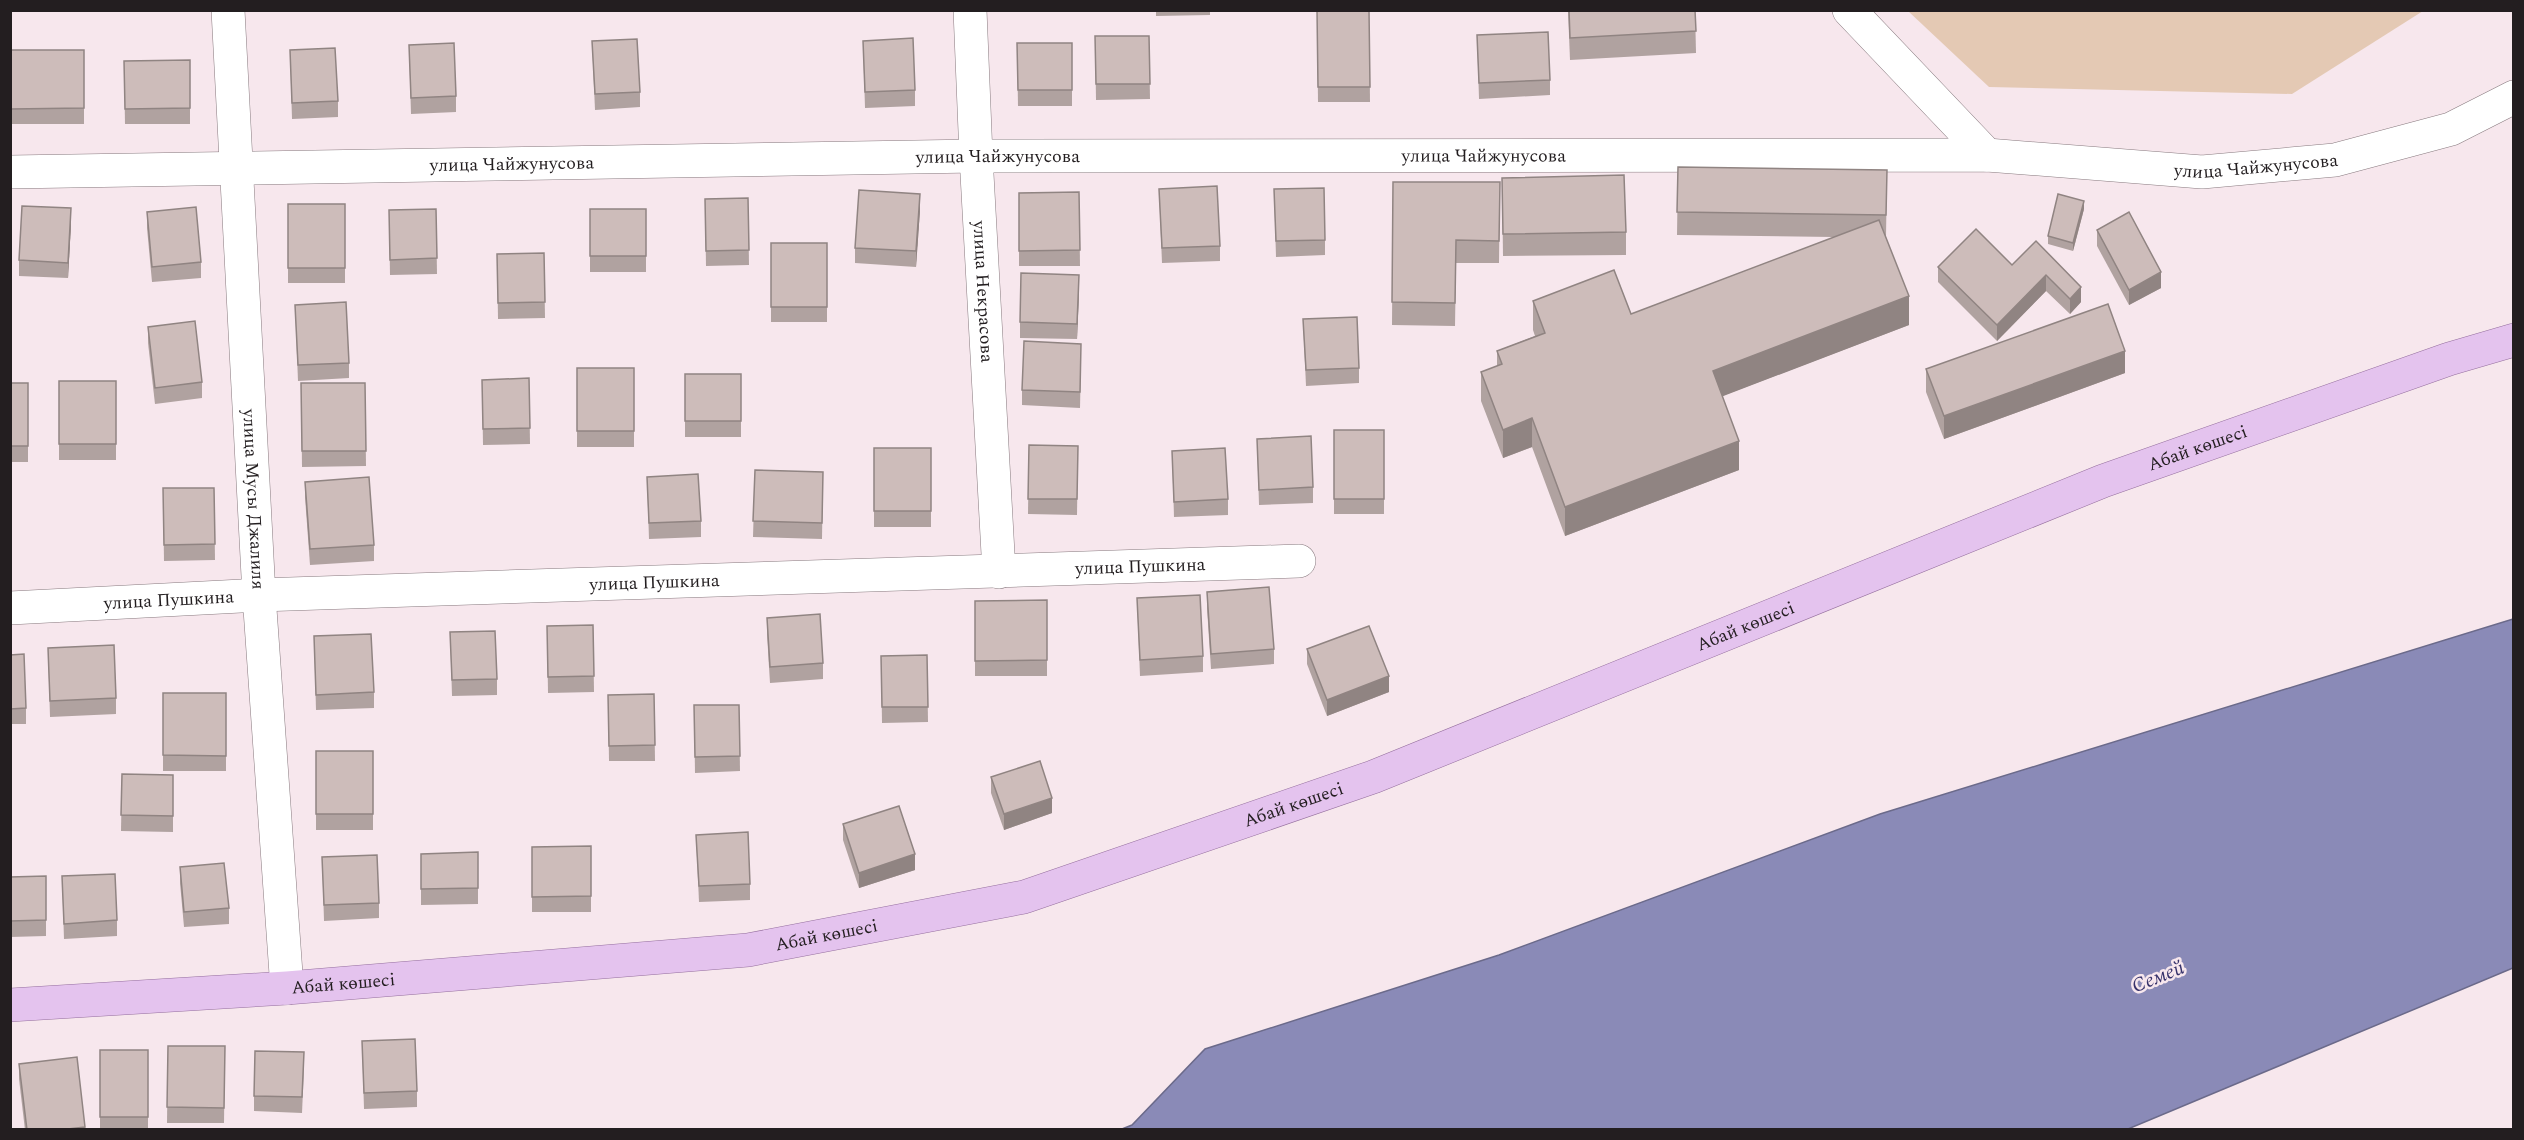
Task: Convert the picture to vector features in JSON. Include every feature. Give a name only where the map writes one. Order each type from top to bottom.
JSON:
[{"type":"main road","name":"Абай көшесі","points":[[10,1005],[287,988],[748,950],[1024,897],[1372,777],[2103,481],[2449,359],[2514,340]]},
{"type":"street","name":"улица Мусы Джалиля","points":[[228,10],[259,595],[287,988]]},
{"type":"street","name":"улица Некрасова","points":[[970,10],[975,156],[999,572]]},
{"type":"street","points":[[1849,10],[1987,155]]},
{"type":"street","name":"улица Чайжунусова","points":[[10,172],[975,156],[1987,155],[2202,172],[2335,160],[2451,129],[2514,98]]},
{"type":"street","name":"улица Пушкина","points":[[10,608],[259,595],[1299,561]]},
{"type":"shaded area","points":[[1908,11],[2423,11],[2292,94],[1989,87]]},
{"type":"water","name":"Семей","points":[[2513,619],[2513,968],[2128,1129],[1122,1129],[1132,1125],[1205,1049],[1499,955],[1880,814]]},
{"type":"building","points":[[1317,10],[1369,10],[1370,87],[1318,87]]},
{"type":"building","points":[[1569,10],[1695,10],[1696,31],[1570,38]]},
{"type":"building","points":[[1548,32],[1550,80],[1479,83],[1477,35]]},
{"type":"building","points":[[1095,36],[1149,36],[1150,84],[1096,84]]},
{"type":"building","points":[[913,38],[915,90],[865,92],[863,41]]},
{"type":"building","points":[[637,39],[640,92],[595,94],[592,41]]},
{"type":"building","points":[[454,43],[456,96],[411,98],[409,45]]},
{"type":"building","points":[[1017,43],[1072,43],[1072,90],[1018,90]]},
{"type":"building","points":[[335,48],[338,101],[292,103],[290,50]]},
{"type":"building","points":[[10,50],[84,50],[84,108],[10,109]]},
{"type":"building","points":[[190,60],[190,108],[125,109],[124,61]]},
{"type":"building","points":[[1678,167],[1887,170],[1886,215],[1677,212]]},
{"type":"building","points":[[1624,175],[1626,232],[1503,234],[1502,178]]},
{"type":"building","points":[[1393,182],[1500,182],[1499,241],[1456,240],[1455,303],[1392,302]]},
{"type":"building","points":[[1217,186],[1220,246],[1162,248],[1159,189]]},
{"type":"building","points":[[1324,188],[1325,240],[1276,241],[1274,189]]},
{"type":"building","points":[[859,190],[920,194],[916,251],[855,248]]},
{"type":"building","points":[[1079,192],[1080,250],[1019,251],[1019,193]]},
{"type":"building","points":[[2058,194],[2084,201],[2073,243],[2048,236]]},
{"type":"building","points":[[748,198],[749,250],[706,251],[705,199]]},
{"type":"building","points":[[288,204],[345,204],[345,268],[288,268]]},
{"type":"building","points":[[22,206],[71,208],[68,263],[19,260]]},
{"type":"building","points":[[196,207],[201,262],[152,267],[147,212]]},
{"type":"building","points":[[436,209],[437,258],[390,260],[389,210]]},
{"type":"building","points":[[590,209],[646,209],[646,256],[590,256]]},
{"type":"building","points":[[2129,212],[2161,272],[2129,290],[2097,230]]},
{"type":"building","points":[[1879,220],[1909,296],[1713,371],[1739,441],[1565,507],[1532,418],[1503,430],[1481,372],[1502,364],[1497,351],[1545,333],[1533,301],[1614,270],[1631,314]]},
{"type":"building","points":[[1976,229],[2012,265],[2036,241],[2081,287],[2070,299],[2046,275],[1997,325],[1938,267]]},
{"type":"building","points":[[771,243],[827,243],[827,307],[771,307]]},
{"type":"building","points":[[544,253],[545,302],[498,303],[497,254]]},
{"type":"building","points":[[1021,273],[1079,275],[1077,324],[1020,322]]},
{"type":"building","points":[[346,302],[349,363],[298,365],[295,305]]},
{"type":"building","points":[[2108,304],[2125,351],[1944,416],[1926,369]]},
{"type":"building","points":[[1357,317],[1359,368],[1306,370],[1303,319]]},
{"type":"building","points":[[195,321],[202,382],[155,388],[148,327]]},
{"type":"building","points":[[1024,341],[1081,344],[1080,392],[1022,390]]},
{"type":"building","points":[[577,368],[634,368],[634,431],[577,431]]},
{"type":"building","points":[[685,374],[741,374],[741,421],[685,421]]},
{"type":"building","points":[[529,378],[530,428],[483,429],[482,380]]},
{"type":"building","points":[[59,381],[116,381],[116,444],[59,444]]},
{"type":"building","points":[[10,383],[28,383],[28,446],[10,446]]},
{"type":"building","points":[[301,383],[365,383],[366,451],[302,451]]},
{"type":"building","points":[[1334,430],[1384,430],[1384,499],[1334,499]]},
{"type":"building","points":[[1311,436],[1313,487],[1259,490],[1257,439]]},
{"type":"building","points":[[1029,445],[1078,446],[1077,499],[1028,499]]},
{"type":"building","points":[[874,448],[931,448],[931,511],[874,511]]},
{"type":"building","points":[[1225,448],[1228,499],[1174,502],[1172,451]]},
{"type":"building","points":[[755,470],[823,472],[822,523],[753,521]]},
{"type":"building","points":[[698,474],[701,521],[649,523],[647,477]]},
{"type":"building","points":[[369,477],[374,545],[310,549],[305,482]]},
{"type":"building","points":[[163,488],[214,488],[215,544],[164,545]]},
{"type":"building","points":[[1269,587],[1274,649],[1211,654],[1207,592]]},
{"type":"building","points":[[1200,595],[1203,656],[1140,660],[1137,598]]},
{"type":"building","points":[[1047,600],[1047,660],[975,661],[975,601]]},
{"type":"building","points":[[820,614],[823,663],[770,667],[767,618]]},
{"type":"building","points":[[593,625],[594,676],[548,677],[547,626]]},
{"type":"building","points":[[1369,626],[1389,676],[1327,700],[1307,649]]},
{"type":"building","points":[[495,631],[497,679],[452,680],[450,632]]},
{"type":"building","points":[[371,634],[374,692],[316,695],[314,636]]},
{"type":"building","points":[[114,645],[116,698],[50,701],[48,648]]},
{"type":"building","points":[[24,654],[26,708],[10,709],[10,655]]},
{"type":"building","points":[[927,655],[928,707],[882,707],[881,656]]},
{"type":"building","points":[[163,693],[226,693],[226,756],[163,755]]},
{"type":"building","points":[[654,694],[655,745],[609,746],[608,695]]},
{"type":"building","points":[[694,705],[739,705],[740,756],[695,757]]},
{"type":"building","points":[[316,751],[373,751],[373,814],[316,814]]},
{"type":"building","points":[[1040,761],[1052,798],[1004,814],[991,777]]},
{"type":"building","points":[[122,774],[173,775],[173,816],[121,815]]},
{"type":"building","points":[[899,806],[915,854],[859,873],[843,824]]},
{"type":"building","points":[[748,832],[750,884],[699,886],[696,835]]},
{"type":"building","points":[[591,846],[591,896],[532,897],[532,847]]},
{"type":"building","points":[[478,852],[478,888],[421,889],[421,854]]},
{"type":"building","points":[[377,855],[379,903],[324,905],[322,857]]},
{"type":"building","points":[[224,863],[229,908],[184,912],[180,867]]},
{"type":"building","points":[[115,874],[117,920],[64,924],[62,876]]},
{"type":"building","points":[[46,876],[46,920],[10,921],[10,877]]},
{"type":"building","points":[[415,1039],[417,1091],[364,1093],[362,1041]]},
{"type":"building","points":[[168,1046],[225,1046],[224,1108],[167,1107]]},
{"type":"building","points":[[100,1050],[148,1050],[148,1117],[100,1117]]},
{"type":"building","points":[[255,1051],[304,1052],[302,1097],[254,1096]]},
{"type":"building","points":[[77,1057],[85,1127],[27,1130],[19,1064]]}]
